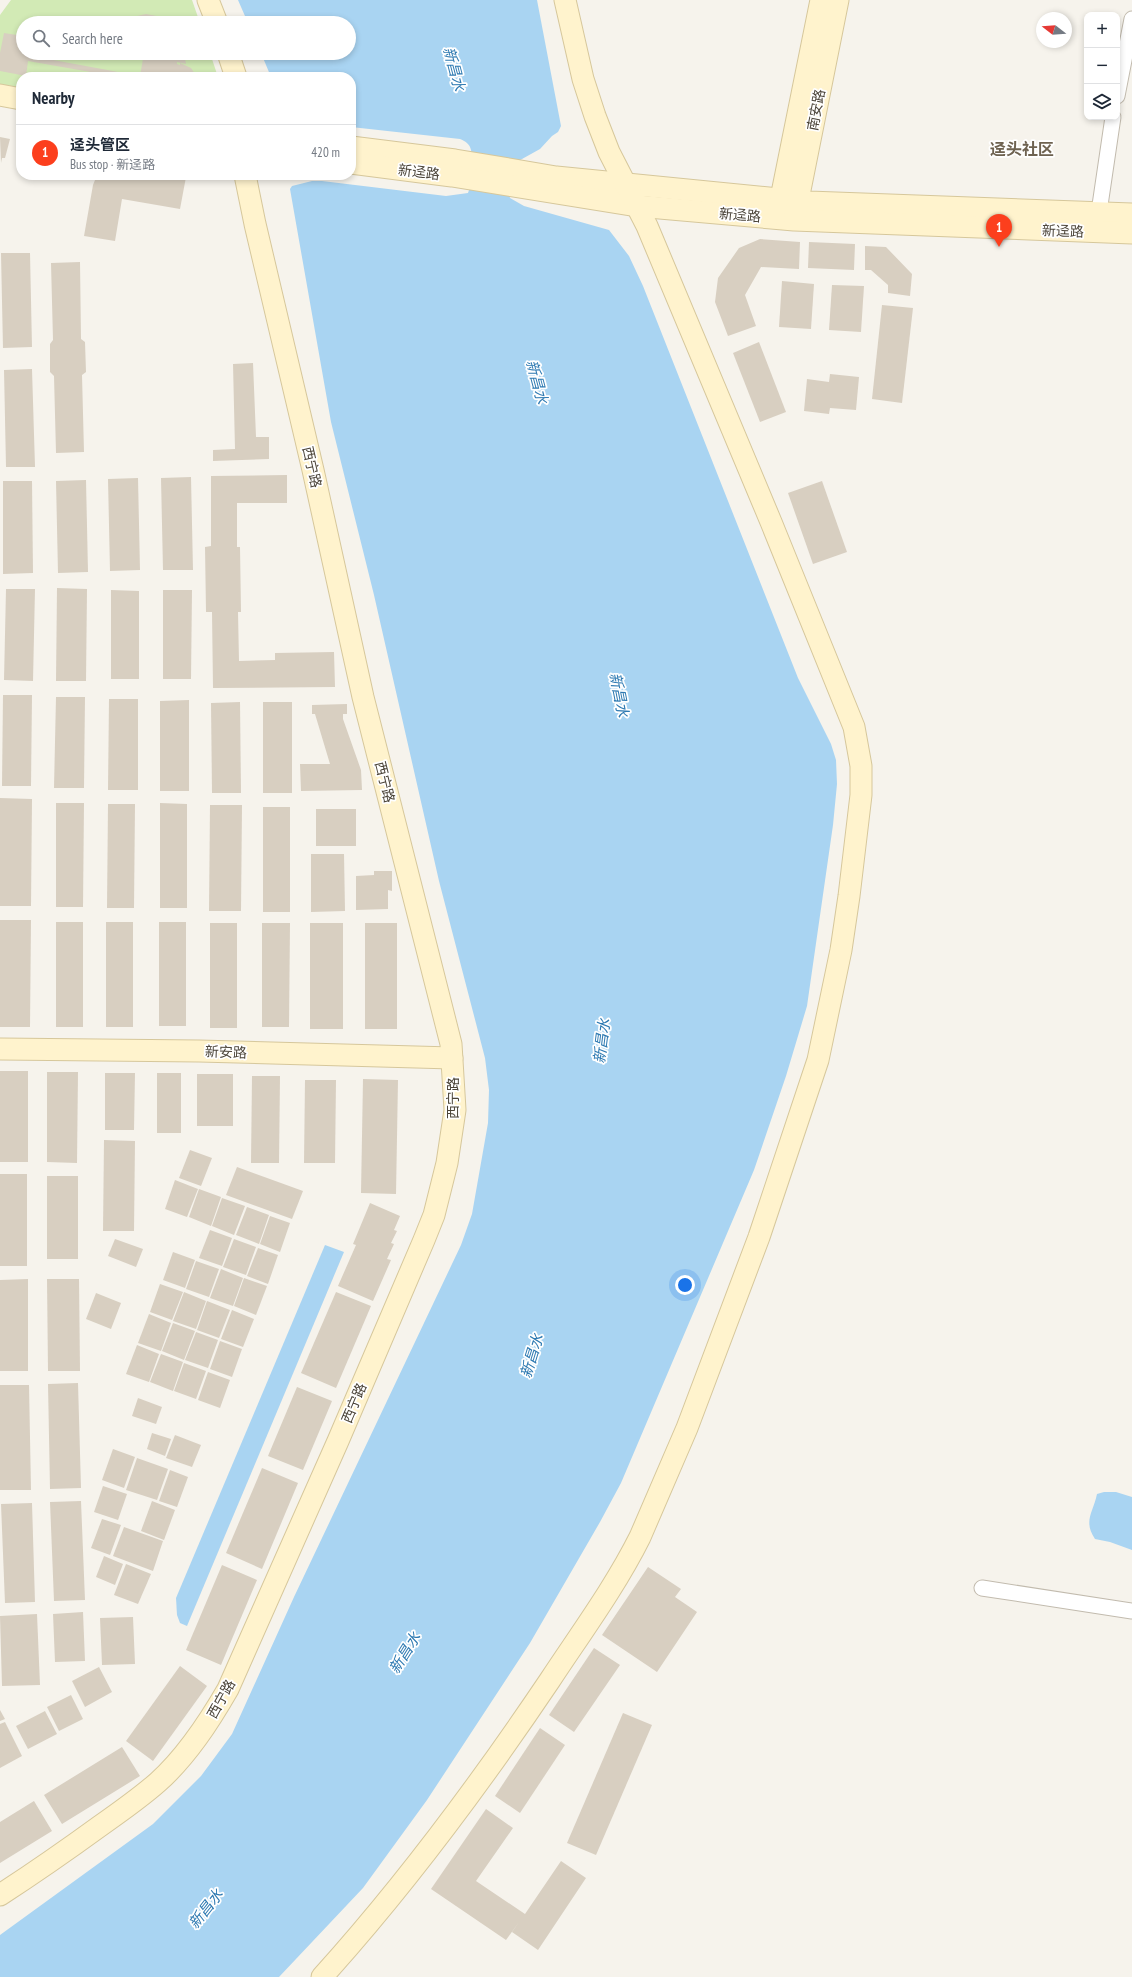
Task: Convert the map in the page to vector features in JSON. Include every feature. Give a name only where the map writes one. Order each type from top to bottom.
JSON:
[{"type":"street","points":[[208,0],[214,16]]},
{"type":"street","points":[[322,1977],[386,1904],[453,1818],[532,1706],[633,1551],[652,1514],[687,1428],[759,1237],[794,1136],[818,1060],[841,950],[861,795],[861,766],[854,727],[771,522],[647,226],[609,152],[583,79],[565,0]]},
{"type":"street","name":"南安路","points":[[788,210],[821,0]]},
{"type":"street","name":"南安路","points":[[788,210],[838,0]]},
{"type":"street","points":[[1119,84],[1132,19]]},
{"type":"street","points":[[230,60],[234,72]]},
{"type":"street","points":[[0,95],[16,98]]},
{"type":"street","points":[[1099,212],[1113,120]]},
{"type":"street","name":"新迳路","points":[[356,148],[453,168],[539,182],[637,206],[788,210],[1099,212],[1132,214]]},
{"type":"street","name":"新迳路","points":[[356,163],[453,168]]},
{"type":"street","name":"西宁路","points":[[0,1896],[51,1862],[132,1803],[159,1781],[198,1736],[228,1690],[338,1441],[434,1215],[446,1170],[452,1136],[455,1110],[451,1044],[363,697],[312,466],[246,180]]},
{"type":"street","name":"新迳路","points":[[539,182],[626,185],[788,210],[1132,233]]},
{"type":"street","name":"新安路","points":[[0,1049],[199,1051],[452,1058]]},
{"type":"street","points":[[982,1588],[1132,1611]]},
{"type":"green space","points":[[11,0],[192,0],[198,16],[16,16],[16,60],[212,60],[216,72],[16,72],[16,87],[0,84],[0,15]]},
{"type":"water","name":"新昌水","points":[[238,0],[537,0],[561,126],[558,132],[552,136],[540,149],[513,164],[508,191],[510,198],[524,206],[609,230],[629,256],[643,286],[798,678],[831,744],[836,760],[837,784],[833,825],[807,1006],[786,1076],[754,1170],[621,1483],[530,1643],[427,1800],[363,1888],[279,1977],[0,1977],[0,1935],[153,1824],[201,1776],[232,1734],[294,1597],[461,1245],[472,1214],[488,1123],[489,1090],[485,1058],[439,881],[374,595],[331,422],[290,189],[292,186],[312,181],[322,181],[446,196],[468,193],[472,172],[471,150],[467,143],[460,139],[356,128],[356,72],[269,72],[264,60],[356,60],[356,16],[245,16]]},
{"type":"water","points":[[325,1245],[344,1252],[187,1626],[180,1623],[177,1615],[176,1598]]},
{"type":"water","points":[[1104,1492],[1116,1492],[1132,1497],[1132,1550],[1110,1542],[1095,1539],[1091,1533],[1089,1522],[1091,1512],[1097,1494]]},
{"type":"building","points":[[146,14],[157,16],[137,16]]},
{"type":"building","points":[[4,33],[16,35],[16,60],[53,60],[118,72],[91,72],[28,61],[27,72],[16,72],[16,74],[0,71],[0,53]]},
{"type":"building","points":[[143,60],[185,60],[186,64],[177,62],[177,64],[180,65],[180,63],[191,68],[194,72],[141,72]]},
{"type":"building","points":[[0,137],[10,139],[5,158],[2,158],[1,163]]},
{"type":"building","points":[[95,180],[185,180],[180,209],[122,199],[115,241],[84,236]]},
{"type":"building","points":[[760,239],[800,242],[799,269],[761,267],[745,295],[756,326],[728,336],[715,302],[718,278],[739,248]]},
{"type":"building","points":[[809,242],[855,244],[854,270],[808,268]]},
{"type":"building","points":[[865,246],[886,247],[912,274],[910,296],[888,293],[888,285],[871,270],[865,270]]},
{"type":"building","points":[[1,253],[30,253],[32,347],[3,348]]},
{"type":"building","points":[[80,262],[81,339],[85,342],[86,372],[82,375],[84,452],[56,453],[54,376],[50,372],[50,344],[53,340],[51,263]]},
{"type":"building","points":[[782,281],[814,284],[811,329],[779,327]]},
{"type":"building","points":[[832,285],[864,286],[861,332],[829,330]]},
{"type":"building","points":[[882,305],[913,308],[902,403],[872,399]]},
{"type":"building","points":[[759,342],[786,412],[760,422],[733,353]]},
{"type":"building","points":[[253,363],[256,437],[269,437],[269,459],[213,461],[213,450],[235,449],[233,364]]},
{"type":"building","points":[[32,369],[35,467],[6,467],[4,370]]},
{"type":"building","points":[[830,374],[859,377],[856,410],[830,408],[829,414],[804,411],[807,379],[829,382]]},
{"type":"building","points":[[287,475],[287,503],[237,503],[237,547],[240,547],[241,612],[238,612],[239,661],[275,660],[275,653],[334,652],[335,687],[213,688],[212,612],[206,612],[205,547],[211,546],[211,476]]},
{"type":"building","points":[[191,477],[193,570],[163,570],[161,478]]},
{"type":"building","points":[[138,478],[140,570],[110,571],[108,479]]},
{"type":"building","points":[[86,480],[88,572],[58,573],[56,481]]},
{"type":"building","points":[[3,481],[32,481],[33,573],[3,574]]},
{"type":"building","points":[[822,481],[847,552],[813,564],[788,493]]},
{"type":"building","points":[[57,588],[87,589],[86,681],[56,681]]},
{"type":"building","points":[[6,589],[35,589],[33,681],[4,680]]},
{"type":"building","points":[[111,590],[139,591],[139,679],[111,679]]},
{"type":"building","points":[[163,590],[192,590],[191,679],[163,679]]},
{"type":"building","points":[[3,695],[32,695],[31,786],[2,786]]},
{"type":"building","points":[[56,697],[85,697],[84,788],[54,788]]},
{"type":"building","points":[[109,699],[138,699],[138,790],[108,790]]},
{"type":"building","points":[[189,700],[189,791],[160,791],[160,701]]},
{"type":"building","points":[[240,702],[241,793],[212,793],[211,703]]},
{"type":"building","points":[[263,702],[292,702],[292,793],[263,793]]},
{"type":"building","points":[[347,704],[347,714],[343,714],[343,719],[361,770],[362,790],[301,791],[300,764],[330,764],[315,714],[312,714],[312,705]]},
{"type":"building","points":[[0,798],[32,799],[31,906],[0,906]]},
{"type":"building","points":[[56,803],[84,803],[83,907],[56,907]]},
{"type":"building","points":[[160,803],[187,804],[187,908],[160,908]]},
{"type":"building","points":[[108,804],[135,804],[134,908],[107,908]]},
{"type":"building","points":[[210,805],[242,805],[241,911],[209,911]]},
{"type":"building","points":[[263,807],[290,807],[290,912],[263,912]]},
{"type":"building","points":[[316,809],[356,809],[356,846],[316,846]]},
{"type":"building","points":[[311,854],[344,854],[345,911],[311,912]]},
{"type":"building","points":[[374,871],[392,871],[392,891],[388,890],[388,909],[356,910],[356,876],[374,875]]},
{"type":"building","points":[[0,920],[31,920],[30,1027],[0,1027]]},
{"type":"building","points":[[56,922],[83,922],[83,1027],[56,1027]]},
{"type":"building","points":[[106,922],[133,922],[133,1027],[106,1027]]},
{"type":"building","points":[[159,922],[186,922],[186,1026],[159,1026]]},
{"type":"building","points":[[210,923],[237,923],[237,1028],[210,1028]]},
{"type":"building","points":[[262,923],[290,923],[289,1027],[262,1027]]},
{"type":"building","points":[[310,923],[343,923],[343,1029],[310,1029]]},
{"type":"building","points":[[365,923],[397,923],[397,1029],[365,1029]]},
{"type":"building","points":[[0,1071],[28,1071],[28,1162],[0,1162]]},
{"type":"building","points":[[47,1072],[78,1072],[77,1163],[47,1162]]},
{"type":"building","points":[[105,1073],[135,1073],[134,1130],[105,1130]]},
{"type":"building","points":[[157,1073],[181,1073],[181,1133],[157,1133]]},
{"type":"building","points":[[197,1074],[233,1074],[233,1126],[197,1126]]},
{"type":"building","points":[[252,1076],[280,1076],[279,1163],[251,1163]]},
{"type":"building","points":[[363,1079],[398,1080],[396,1194],[361,1193]]},
{"type":"building","points":[[305,1080],[336,1080],[335,1163],[304,1163]]},
{"type":"building","points":[[104,1140],[135,1141],[134,1231],[103,1231]]},
{"type":"building","points":[[190,1150],[212,1158],[201,1186],[179,1178]]},
{"type":"building","points":[[237,1167],[303,1191],[292,1219],[226,1195]]},
{"type":"building","points":[[0,1174],[27,1174],[27,1266],[0,1266]]},
{"type":"building","points":[[47,1176],[78,1176],[78,1259],[47,1259]]},
{"type":"building","points":[[175,1180],[198,1189],[187,1217],[165,1209]]},
{"type":"building","points":[[199,1189],[221,1197],[211,1226],[189,1217]]},
{"type":"building","points":[[222,1198],[245,1206],[234,1235],[212,1226]]},
{"type":"building","points":[[370,1203],[400,1216],[394,1230],[397,1231],[391,1243],[394,1244],[387,1259],[391,1260],[373,1301],[338,1286],[356,1245],[353,1244]]},
{"type":"building","points":[[247,1207],[269,1215],[259,1244],[236,1235]]},
{"type":"building","points":[[270,1216],[290,1223],[280,1252],[260,1244]]},
{"type":"building","points":[[210,1230],[232,1238],[222,1266],[199,1258]]},
{"type":"building","points":[[115,1239],[143,1249],[136,1267],[108,1256]]},
{"type":"building","points":[[234,1239],[256,1247],[246,1275],[223,1267]]},
{"type":"building","points":[[258,1248],[278,1255],[268,1284],[247,1276]]},
{"type":"building","points":[[173,1252],[195,1260],[185,1288],[163,1280]]},
{"type":"building","points":[[196,1261],[219,1269],[209,1297],[186,1289]]},
{"type":"building","points":[[221,1269],[243,1278],[233,1306],[210,1298]]},
{"type":"building","points":[[244,1278],[267,1286],[256,1315],[234,1306]]},
{"type":"building","points":[[28,1279],[28,1371],[0,1371],[0,1280]]},
{"type":"building","points":[[47,1279],[79,1279],[80,1371],[48,1371]]},
{"type":"building","points":[[160,1284],[183,1292],[172,1320],[150,1312]]},
{"type":"building","points":[[184,1292],[206,1301],[196,1329],[173,1321]]},
{"type":"building","points":[[336,1292],[371,1306],[336,1388],[301,1373]]},
{"type":"building","points":[[96,1293],[121,1303],[111,1329],[86,1319]]},
{"type":"building","points":[[207,1301],[230,1310],[219,1338],[197,1330]]},
{"type":"building","points":[[232,1310],[254,1319],[243,1347],[221,1339]]},
{"type":"building","points":[[149,1314],[171,1323],[161,1351],[138,1343]]},
{"type":"building","points":[[173,1323],[195,1331],[184,1360],[162,1351]]},
{"type":"building","points":[[196,1332],[218,1340],[208,1368],[185,1360]]},
{"type":"building","points":[[220,1341],[242,1349],[232,1377],[210,1369]]},
{"type":"building","points":[[137,1345],[159,1354],[149,1382],[126,1374]]},
{"type":"building","points":[[161,1354],[183,1362],[173,1391],[150,1382]]},
{"type":"building","points":[[184,1363],[206,1371],[196,1399],[174,1391]]},
{"type":"building","points":[[208,1372],[230,1380],[220,1408],[198,1400]]},
{"type":"building","points":[[78,1383],[81,1488],[50,1489],[48,1384]]},
{"type":"building","points":[[0,1385],[29,1385],[31,1490],[0,1490]]},
{"type":"building","points":[[297,1387],[332,1401],[303,1470],[268,1456]]},
{"type":"building","points":[[138,1398],[162,1407],[156,1424],[132,1416]]},
{"type":"building","points":[[152,1433],[171,1439],[165,1456],[147,1449]]},
{"type":"building","points":[[175,1435],[201,1445],[192,1467],[166,1458]]},
{"type":"building","points":[[113,1449],[135,1457],[124,1488],[102,1480]]},
{"type":"building","points":[[137,1458],[168,1469],[157,1500],[126,1490]]},
{"type":"building","points":[[262,1468],[298,1483],[262,1569],[226,1553]]},
{"type":"building","points":[[170,1470],[188,1477],[177,1507],[159,1501]]},
{"type":"building","points":[[103,1486],[127,1494],[118,1520],[94,1512]]},
{"type":"building","points":[[81,1501],[85,1600],[54,1601],[50,1502]]},
{"type":"building","points":[[152,1501],[175,1510],[164,1540],[141,1531]]},
{"type":"building","points":[[32,1503],[35,1602],[5,1603],[1,1504]]},
{"type":"building","points":[[102,1519],[121,1525],[110,1555],[91,1548]]},
{"type":"building","points":[[124,1527],[163,1541],[153,1571],[113,1556]]},
{"type":"building","points":[[104,1556],[123,1564],[115,1585],[96,1577]]},
{"type":"building","points":[[126,1564],[151,1574],[138,1604],[114,1595]]},
{"type":"building","points":[[222,1565],[257,1580],[221,1665],[186,1650]]},
{"type":"building","points":[[648,1567],[681,1589],[675,1597],[697,1612],[657,1672],[602,1635]]},
{"type":"building","points":[[83,1612],[85,1661],[55,1662],[53,1614]]},
{"type":"building","points":[[37,1614],[40,1685],[2,1686],[0,1616]]},
{"type":"building","points":[[133,1617],[135,1664],[102,1665],[100,1618]]},
{"type":"building","points":[[594,1648],[620,1665],[574,1732],[549,1715]]},
{"type":"building","points":[[180,1666],[207,1686],[153,1761],[126,1741]]},
{"type":"building","points":[[99,1667],[112,1692],[85,1707],[72,1681]]},
{"type":"building","points":[[71,1695],[83,1719],[59,1731],[47,1707]]},
{"type":"building","points":[[0,1710],[5,1719],[0,1721]]},
{"type":"building","points":[[45,1711],[57,1734],[28,1749],[16,1726]]},
{"type":"building","points":[[623,1713],[652,1725],[596,1855],[567,1843]]},
{"type":"building","points":[[5,1722],[22,1756],[0,1768],[0,1724]]},
{"type":"building","points":[[540,1728],[565,1745],[520,1813],[495,1796]]},
{"type":"building","points":[[122,1747],[140,1776],[62,1824],[44,1795]]},
{"type":"building","points":[[34,1801],[52,1831],[0,1863],[0,1822]]},
{"type":"building","points":[[486,1809],[513,1828],[476,1881],[525,1914],[561,1861],[586,1878],[538,1950],[512,1932],[519,1922],[506,1940],[431,1889]]},
{"type":"place","name":"迳头管区","points":[[999,247]]},
{"type":"district","name":"迳头社区","points":[[1022,149]]}]
